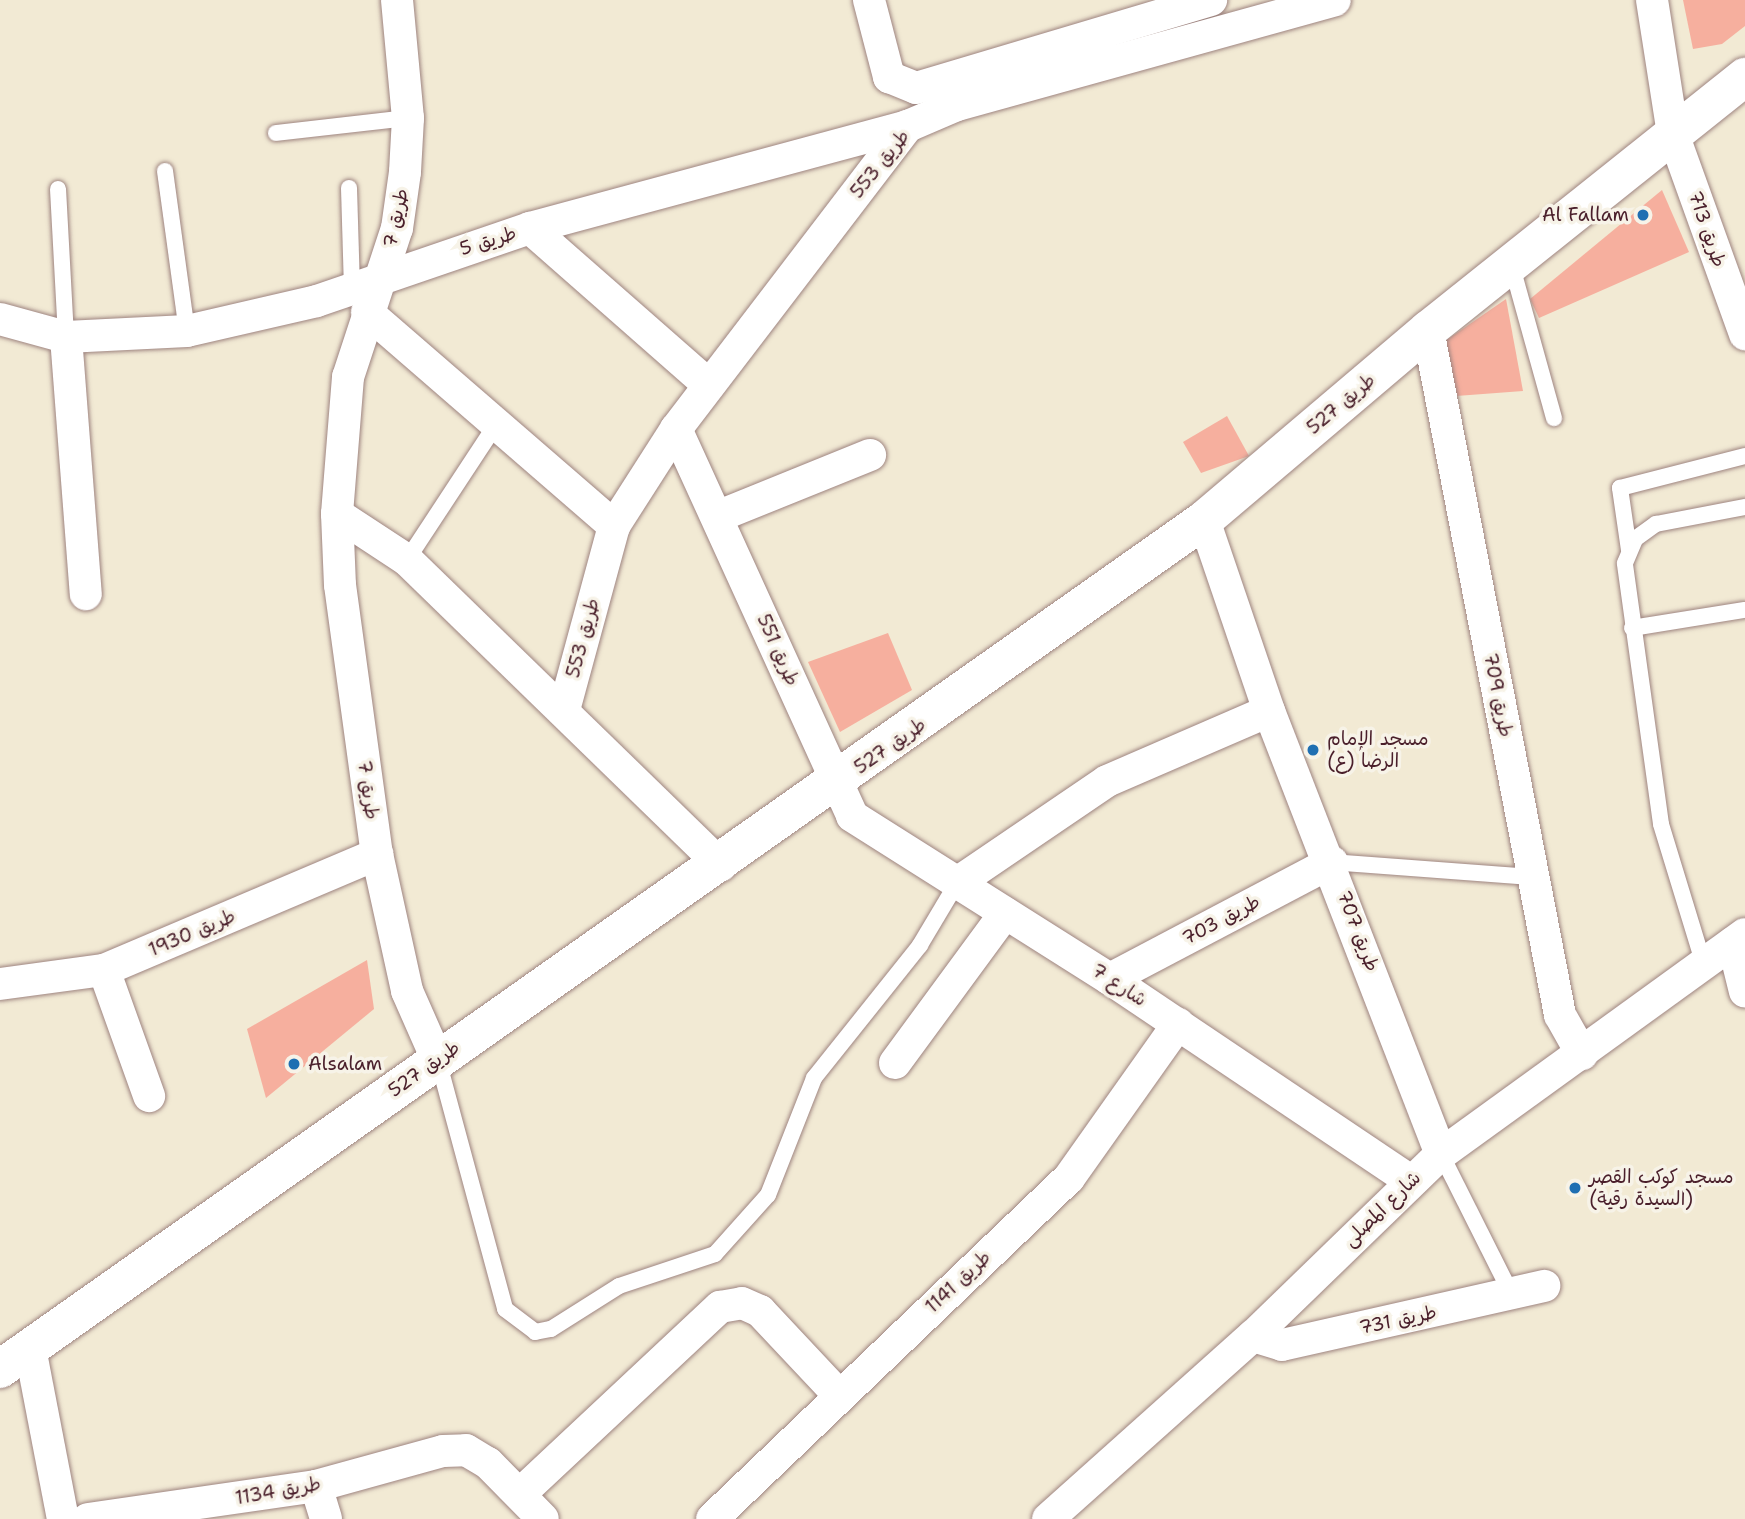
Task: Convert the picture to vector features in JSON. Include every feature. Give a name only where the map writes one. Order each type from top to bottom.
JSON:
[{"type":"street","name":"طريق 7","points":[[397,0],[408,118],[397,228],[365,295],[348,377],[337,514],[340,585],[377,854],[407,991],[438,1059]]},
{"type":"street","points":[[869,0],[889,77],[916,89],[1211,0]]},
{"type":"street","name":"طريق 553","points":[[564,710],[614,526],[709,385],[908,126],[957,105],[1335,0]]},
{"type":"street","name":"طريق 713","points":[[1652,0],[1673,134],[1743,329]]},
{"type":"street","name":"طريق 527","points":[[15,1359],[438,1059],[721,865],[1204,520],[1427,330],[1745,77]]},
{"type":"street","name":"طريق 5","points":[[0,318],[66,337],[187,331],[365,295],[530,228],[908,126]]},
{"type":"street","points":[[530,228],[709,385]]},
{"type":"street","points":[[365,295],[497,423],[614,526]]},
{"type":"street","name":"طريق 709","points":[[1427,330],[1560,1016],[1582,1054]]},
{"type":"street","points":[[66,337],[86,594]]},
{"type":"street","name":"طريق 551","points":[[677,429],[719,516],[835,784]]},
{"type":"street","points":[[719,516],[870,455]]},
{"type":"street","points":[[337,514],[407,560],[721,865]]},
{"type":"street","name":"طريق 707","points":[[1204,520],[1269,711],[1332,862],[1441,1154]]},
{"type":"street","points":[[957,883],[1107,780],[1269,711]]},
{"type":"street","name":"شارع 7","points":[[835,784],[852,816],[1111,979],[1411,1181]]},
{"type":"street","name":"طريق 1930","points":[[0,984],[104,970],[377,854]]},
{"type":"street","name":"طريق 703","points":[[1111,979],[1332,862]]},
{"type":"street","points":[[895,1062],[1004,913]]},
{"type":"street","points":[[1739,938],[1745,992]]},
{"type":"street","name":"شارع المصلى","points":[[1048,1519],[1253,1336],[1441,1154],[1739,938]]},
{"type":"street","points":[[104,970],[149,1096]]},
{"type":"street","name":"طريق 1141","points":[[712,1519],[838,1394],[1069,1178],[1178,1024]]},
{"type":"street","name":"طريق 731","points":[[1253,1336],[1282,1345],[1544,1286]]},
{"type":"street","points":[[543,1519],[520,1494],[720,1307],[742,1303],[760,1311],[838,1394]]},
{"type":"street","points":[[15,1359],[63,1519]]},
{"type":"street","name":"طريق 1134","points":[[89,1519],[202,1511],[316,1486],[443,1451],[466,1450],[520,1494]]},
{"type":"street","points":[[316,1486],[326,1519]]},
{"type":"lane","points":[[275,133],[408,118]]},
{"type":"lane","points":[[164,171],[187,331]]},
{"type":"lane","points":[[349,188],[365,295]]},
{"type":"lane","points":[[58,189],[66,337]]},
{"type":"lane","points":[[1511,263],[1554,418]]},
{"type":"lane","points":[[407,560],[497,423]]},
{"type":"lane","points":[[1704,965],[1661,824],[1625,575],[1629,550],[1620,488],[1745,456]]},
{"type":"lane","points":[[1629,550],[1656,524],[1745,507]]},
{"type":"lane","points":[[1632,628],[1745,610]]},
{"type":"lane","points":[[1332,862],[1533,877]]},
{"type":"lane","points":[[438,1059],[505,1309],[518,1325],[535,1332],[551,1329],[619,1286],[715,1254],[768,1195],[814,1078],[920,945],[957,883]]},
{"type":"lane","points":[[1441,1154],[1512,1295]]},
{"type":"building","points":[[1683,0],[1745,0],[1745,26],[1722,44],[1693,49]]},
{"type":"building","points":[[1662,190],[1689,252],[1539,318],[1530,299]]},
{"type":"building","points":[[1506,299],[1523,391],[1443,397],[1435,348]]},
{"type":"building","points":[[1227,416],[1249,456],[1201,473],[1183,442]]},
{"type":"building","points":[[888,633],[912,690],[840,732],[808,662]]},
{"type":"building","points":[[367,960],[374,1009],[266,1098],[247,1029]]},
{"type":"place","name":"Al Fallam","points":[[1643,215]]},
{"type":"place","name":"مسجد الإمام الرضا (ع)","points":[[1313,750]]},
{"type":"place","name":"Alsalam","points":[[294,1064]]},
{"type":"place","name":"مسجد كوكب القصر (السيدة رقية)","points":[[1575,1188]]}]
